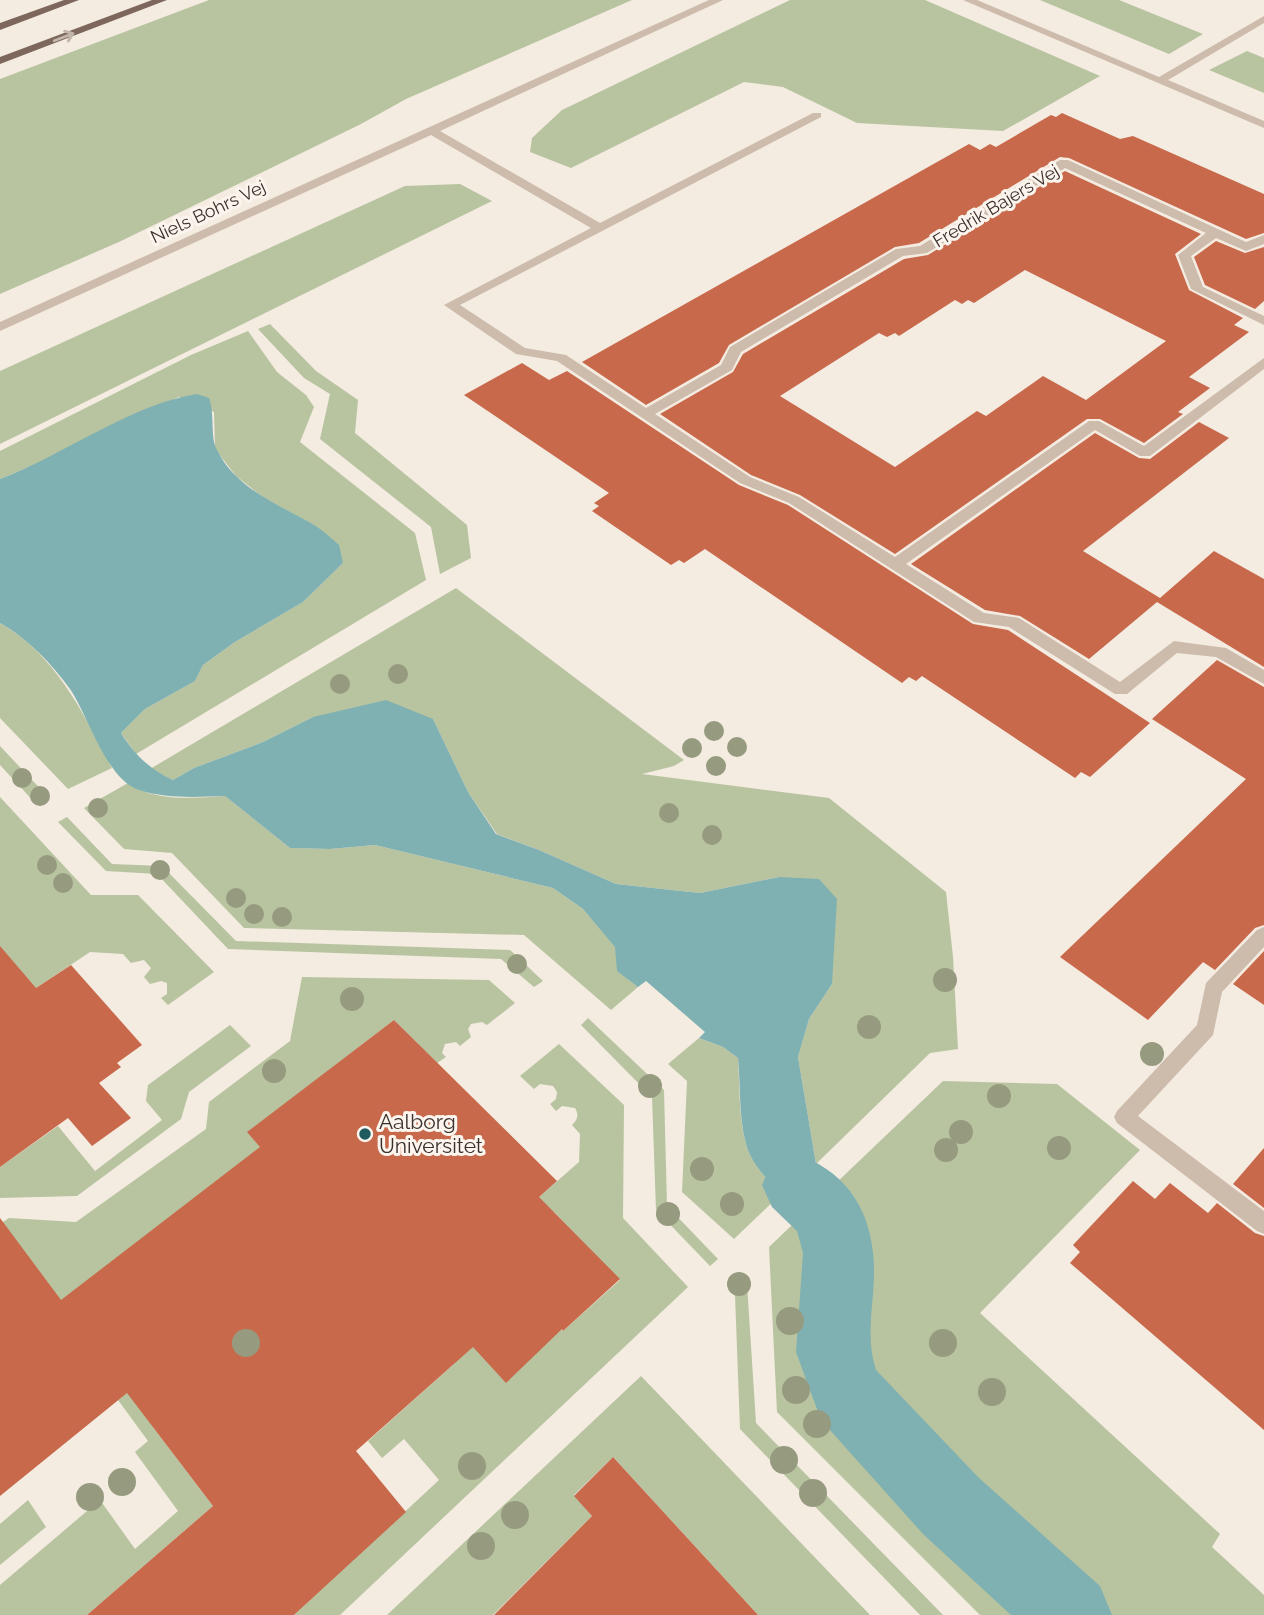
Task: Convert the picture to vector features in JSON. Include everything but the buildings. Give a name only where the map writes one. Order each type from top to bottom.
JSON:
[{"type":"main road","points":[[0,27],[74,0]]},
{"type":"main road","points":[[0,61],[163,0]]},
{"type":"street","name":"Niels Bohrs Vej","points":[[0,327],[718,0]]},
{"type":"street","points":[[968,0],[1264,125]]},
{"type":"street","points":[[1158,81],[1264,19]]},
{"type":"street","points":[[817,115],[452,305],[522,351],[561,358],[745,480],[794,500],[980,618],[1013,622],[1121,690],[1174,647],[1220,652],[1264,678]]},
{"type":"street","points":[[430,130],[600,228]]},
{"type":"street","name":"Fredrik Bajers Vej","points":[[645,414],[727,366],[735,350],[900,252],[923,250],[1063,163],[1246,247],[1264,239]]},
{"type":"street","points":[[1214,233],[1184,255],[1197,289],[1264,321]]},
{"type":"street","points":[[895,564],[1094,424],[1145,453],[1264,362]]},
{"type":"street","points":[[1264,935],[1213,989],[1206,1029],[1124,1117],[1264,1224]]},
{"type":"green space","points":[[209,0],[632,0],[406,99],[361,124],[121,241],[0,294],[0,79]]},
{"type":"green space","points":[[790,0],[925,0],[1100,76],[1003,131],[857,123],[783,87],[744,82],[571,168],[530,152],[532,138],[562,110]]},
{"type":"green space","points":[[1040,0],[1119,0],[1203,34],[1169,54]]},
{"type":"green space","points":[[1247,51],[1264,58],[1264,93],[1209,70]]},
{"type":"green space","points":[[460,184],[492,201],[0,444],[0,371],[405,186]]},
{"type":"green space","points":[[270,324],[316,371],[358,400],[355,433],[467,525],[471,558],[440,574],[431,527],[320,439],[330,394],[304,378],[258,329]]},
{"type":"green space","points":[[248,331],[277,372],[306,395],[314,407],[300,442],[415,533],[426,580],[136,754],[121,733],[145,709],[195,681],[203,665],[235,642],[303,602],[343,563],[312,524],[264,498],[236,476],[215,449],[214,412],[179,397],[0,479],[0,451],[191,355]]},
{"type":"green space","points":[[456,588],[684,760],[674,766],[642,774],[829,798],[946,892],[958,1049],[930,1053],[816,1164],[798,1057],[809,1019],[832,984],[779,877],[700,893],[616,884],[497,834],[468,792],[433,719],[313,717],[263,742],[194,768],[173,780],[150,769]]},
{"type":"green space","points":[[0,623],[37,651],[52,668],[79,707],[112,768],[68,789],[0,718]]},
{"type":"green space","points":[[0,746],[49,798],[37,805],[0,765]]},
{"type":"green space","points":[[128,783],[162,796],[225,796],[290,848],[330,849],[375,845],[553,888],[583,909],[616,947],[618,971],[638,987],[611,1010],[524,935],[244,928],[172,853],[124,849],[84,808]]},
{"type":"green space","points":[[0,797],[91,895],[138,895],[214,972],[168,1005],[161,998],[167,994],[167,983],[161,981],[150,984],[144,977],[151,968],[144,960],[131,963],[123,954],[90,952],[15,1002],[0,946]]},
{"type":"green space","points":[[67,817],[112,864],[162,866],[236,941],[510,950],[543,981],[534,987],[501,959],[228,949],[157,874],[106,871],[58,822]]},
{"type":"green space","points":[[302,977],[489,980],[515,1003],[487,1025],[482,1022],[471,1024],[468,1029],[471,1037],[460,1046],[456,1042],[445,1044],[442,1053],[446,1057],[437,1063],[394,1020],[248,1132],[275,1164],[39,1318],[48,1283],[0,1224],[9,1218],[76,1222],[206,1129],[209,1102],[290,1041]]},
{"type":"green space","points":[[588,1018],[664,1090],[667,1206],[718,1259],[710,1266],[656,1210],[652,1097],[581,1025]]},
{"type":"green space","points":[[230,1025],[251,1046],[189,1092],[181,1119],[77,1196],[0,1198],[0,1167],[58,1126],[95,1171],[162,1120],[146,1101],[148,1085]]},
{"type":"green space","points":[[699,1038],[723,1047],[738,1058],[740,1107],[746,1144],[756,1166],[781,1194],[734,1239],[682,1192],[687,1081],[668,1064]]},
{"type":"green space","points":[[559,1044],[624,1105],[623,1218],[688,1287],[340,1615],[294,1615],[439,1480],[404,1439],[382,1458],[368,1441],[455,1363],[429,1333],[548,1315],[563,1331],[620,1280],[554,1212],[515,1245],[501,1230],[579,1162],[580,1134],[572,1125],[577,1117],[575,1108],[562,1106],[556,1111],[550,1104],[556,1099],[557,1092],[553,1086],[540,1084],[534,1089],[520,1076]]},
{"type":"green space","points":[[943,1081],[1057,1084],[1140,1150],[980,1313],[1220,1534],[1212,1547],[1264,1595],[1264,1615],[1101,1615],[1093,1609],[1087,1615],[980,1615],[777,1412],[769,1247]]},
{"type":"green space","points":[[739,1273],[747,1284],[756,1423],[943,1615],[920,1615],[740,1429],[735,1295],[727,1285]]},
{"type":"green space","points":[[214,1322],[153,1427],[213,1506],[87,1615],[0,1615],[0,1585],[100,1500],[135,1549],[178,1511],[135,1452],[148,1441],[118,1400]]},
{"type":"green space","points":[[641,1376],[870,1615],[758,1615],[613,1457],[574,1495],[592,1516],[493,1615],[387,1615]]},
{"type":"green space","points":[[28,1500],[46,1527],[0,1565],[0,1524]]},
{"type":"water","points":[[197,394],[209,398],[215,445],[234,474],[257,493],[325,533],[339,545],[343,563],[303,602],[235,642],[203,665],[195,681],[145,709],[121,733],[132,748],[143,761],[173,780],[194,768],[263,742],[313,717],[386,700],[433,719],[468,792],[496,834],[616,884],[700,893],[779,877],[819,879],[837,899],[832,984],[809,1019],[798,1057],[816,1164],[796,1185],[781,1194],[760,1171],[750,1155],[742,1120],[738,1058],[723,1047],[699,1038],[705,1032],[646,981],[638,987],[617,971],[615,947],[583,909],[553,888],[375,845],[330,849],[290,848],[225,796],[171,796],[139,790],[127,784],[117,774],[99,746],[70,689],[55,670],[29,644],[0,623],[0,479],[122,419],[172,400]]},
{"type":"waterway","points":[[796,1185],[828,1214],[838,1253],[833,1352],[847,1394],[951,1506],[1071,1615]]},
{"type":"place","name":"Aalborg Universitet","points":[[365,1134]]}]
